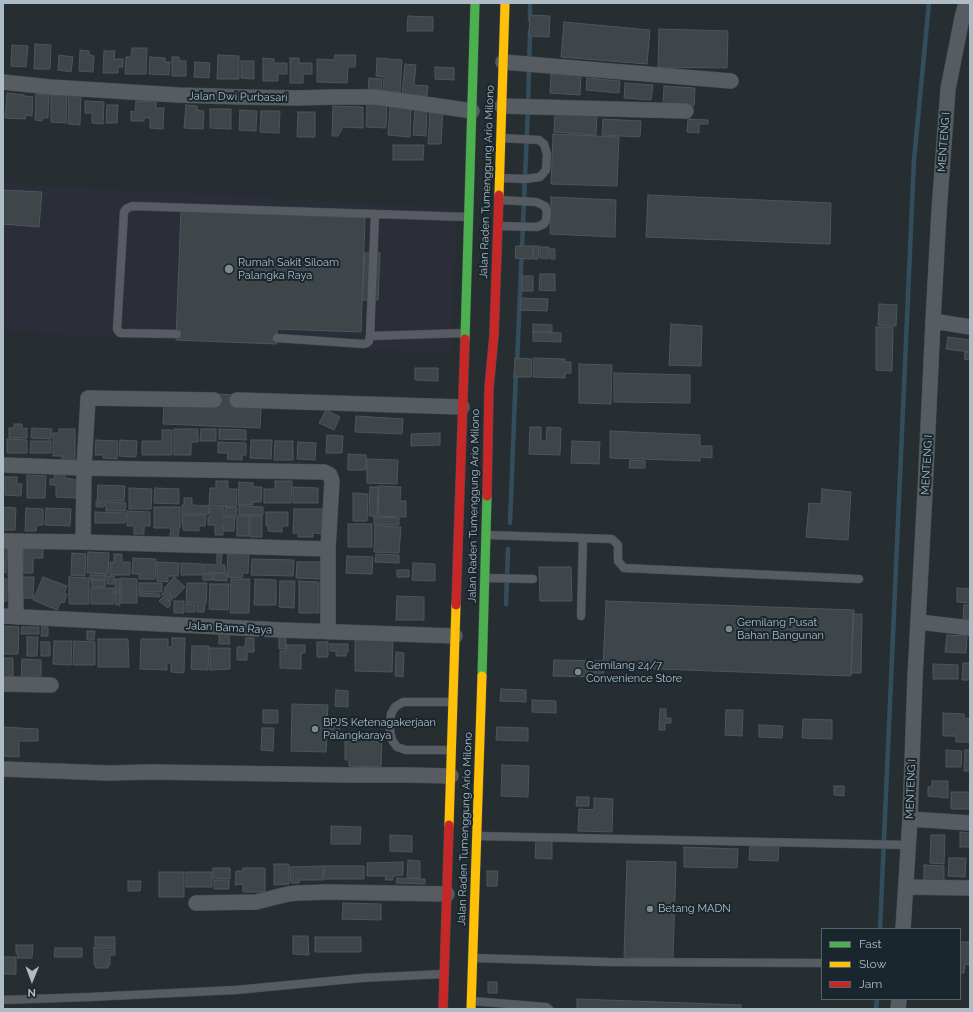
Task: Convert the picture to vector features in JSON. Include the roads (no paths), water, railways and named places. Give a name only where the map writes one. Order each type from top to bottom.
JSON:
[{"type":"highway","name":"Jalan Raden Tumenggung Ario Milono","points":[[443,1009],[462,407],[469,334],[468,217],[475,3]]},
{"type":"highway","name":"Jalan Raden Tumenggung Ario Milono","points":[[471,1005],[485,578],[490,335],[497,226],[505,3]]},
{"type":"street","name":"MENTENG I","points":[[903,928],[910,819],[915,678],[927,469],[939,212],[948,89],[966,3]]},
{"type":"street","points":[[503,62],[731,81]]},
{"type":"street","name":"Jalan Dwi Purbasari","points":[[3,82],[50,87],[186,96],[242,98],[334,96],[375,97],[472,111]]},
{"type":"street","points":[[502,106],[686,111]]},
{"type":"street","points":[[933,321],[970,326]]},
{"type":"street","points":[[83,542],[84,468],[88,398],[214,400]]},
{"type":"street","points":[[237,400],[462,407]]},
{"type":"street","points":[[3,465],[84,468],[324,472],[330,475],[332,481],[328,549],[328,632]]},
{"type":"street","points":[[10,617],[9,541],[328,549]]},
{"type":"street","name":"Jalan Bama Raya","points":[[10,617],[328,632],[455,636]]},
{"type":"street","points":[[919,622],[970,628]]},
{"type":"street","points":[[3,684],[51,685]]},
{"type":"street","points":[[3,769],[108,773],[160,772],[451,776]]},
{"type":"street","points":[[910,819],[970,823]]},
{"type":"street","points":[[906,887],[970,888]]},
{"type":"street","points":[[196,903],[256,902],[288,894],[328,892],[447,894]]},
{"type":"lane","points":[[499,178],[525,179],[540,177],[546,170],[547,154],[544,144],[539,140],[500,138]]},
{"type":"lane","points":[[497,226],[537,226],[544,224],[547,212],[545,206],[536,202],[498,200]]},
{"type":"lane","points":[[177,334],[120,332],[117,329],[124,212],[132,206],[468,217]]},
{"type":"lane","points":[[277,338],[367,344],[370,336],[375,215]]},
{"type":"lane","points":[[370,336],[469,334]]},
{"type":"lane","points":[[486,535],[612,539],[618,545],[618,561],[624,568],[859,578]]},
{"type":"lane","points":[[581,616],[583,538]]},
{"type":"lane","points":[[485,578],[533,579]]},
{"type":"lane","points":[[452,750],[406,750],[398,747],[392,740],[390,731],[391,714],[395,707],[403,702],[453,702]]},
{"type":"lane","points":[[477,836],[908,845]]},
{"type":"lane","points":[[473,958],[609,962],[821,962]]},
{"type":"lane","points":[[3,1000],[236,990],[362,978],[444,974]]},
{"type":"lane","points":[[471,1005],[546,1007],[549,1009]]},
{"type":"waterway","points":[[530,3],[530,20]]},
{"type":"waterway","points":[[880,928],[914,160],[929,3]]},
{"type":"waterway","points":[[517,364],[530,31]]},
{"type":"waterway","points":[[510,523],[516,371]]},
{"type":"waterway","points":[[506,604],[508,549]]},
{"type":"waterway","points":[[876,1009],[877,1000]]},
{"type":"place","name":"Rumah Sakit Siloam Palangka Raya","points":[[229,269]]},
{"type":"place","name":"Gemilang Pusat Bahan Bangunan","points":[[729,629]]},
{"type":"place","name":"Gemilang 24/7 Convenience Store","points":[[578,672]]},
{"type":"place","name":"BPJS Ketenagakerjaan Palangkaraya","points":[[315,729]]},
{"type":"place","name":"Betang MADN","points":[[650,909]]}]
